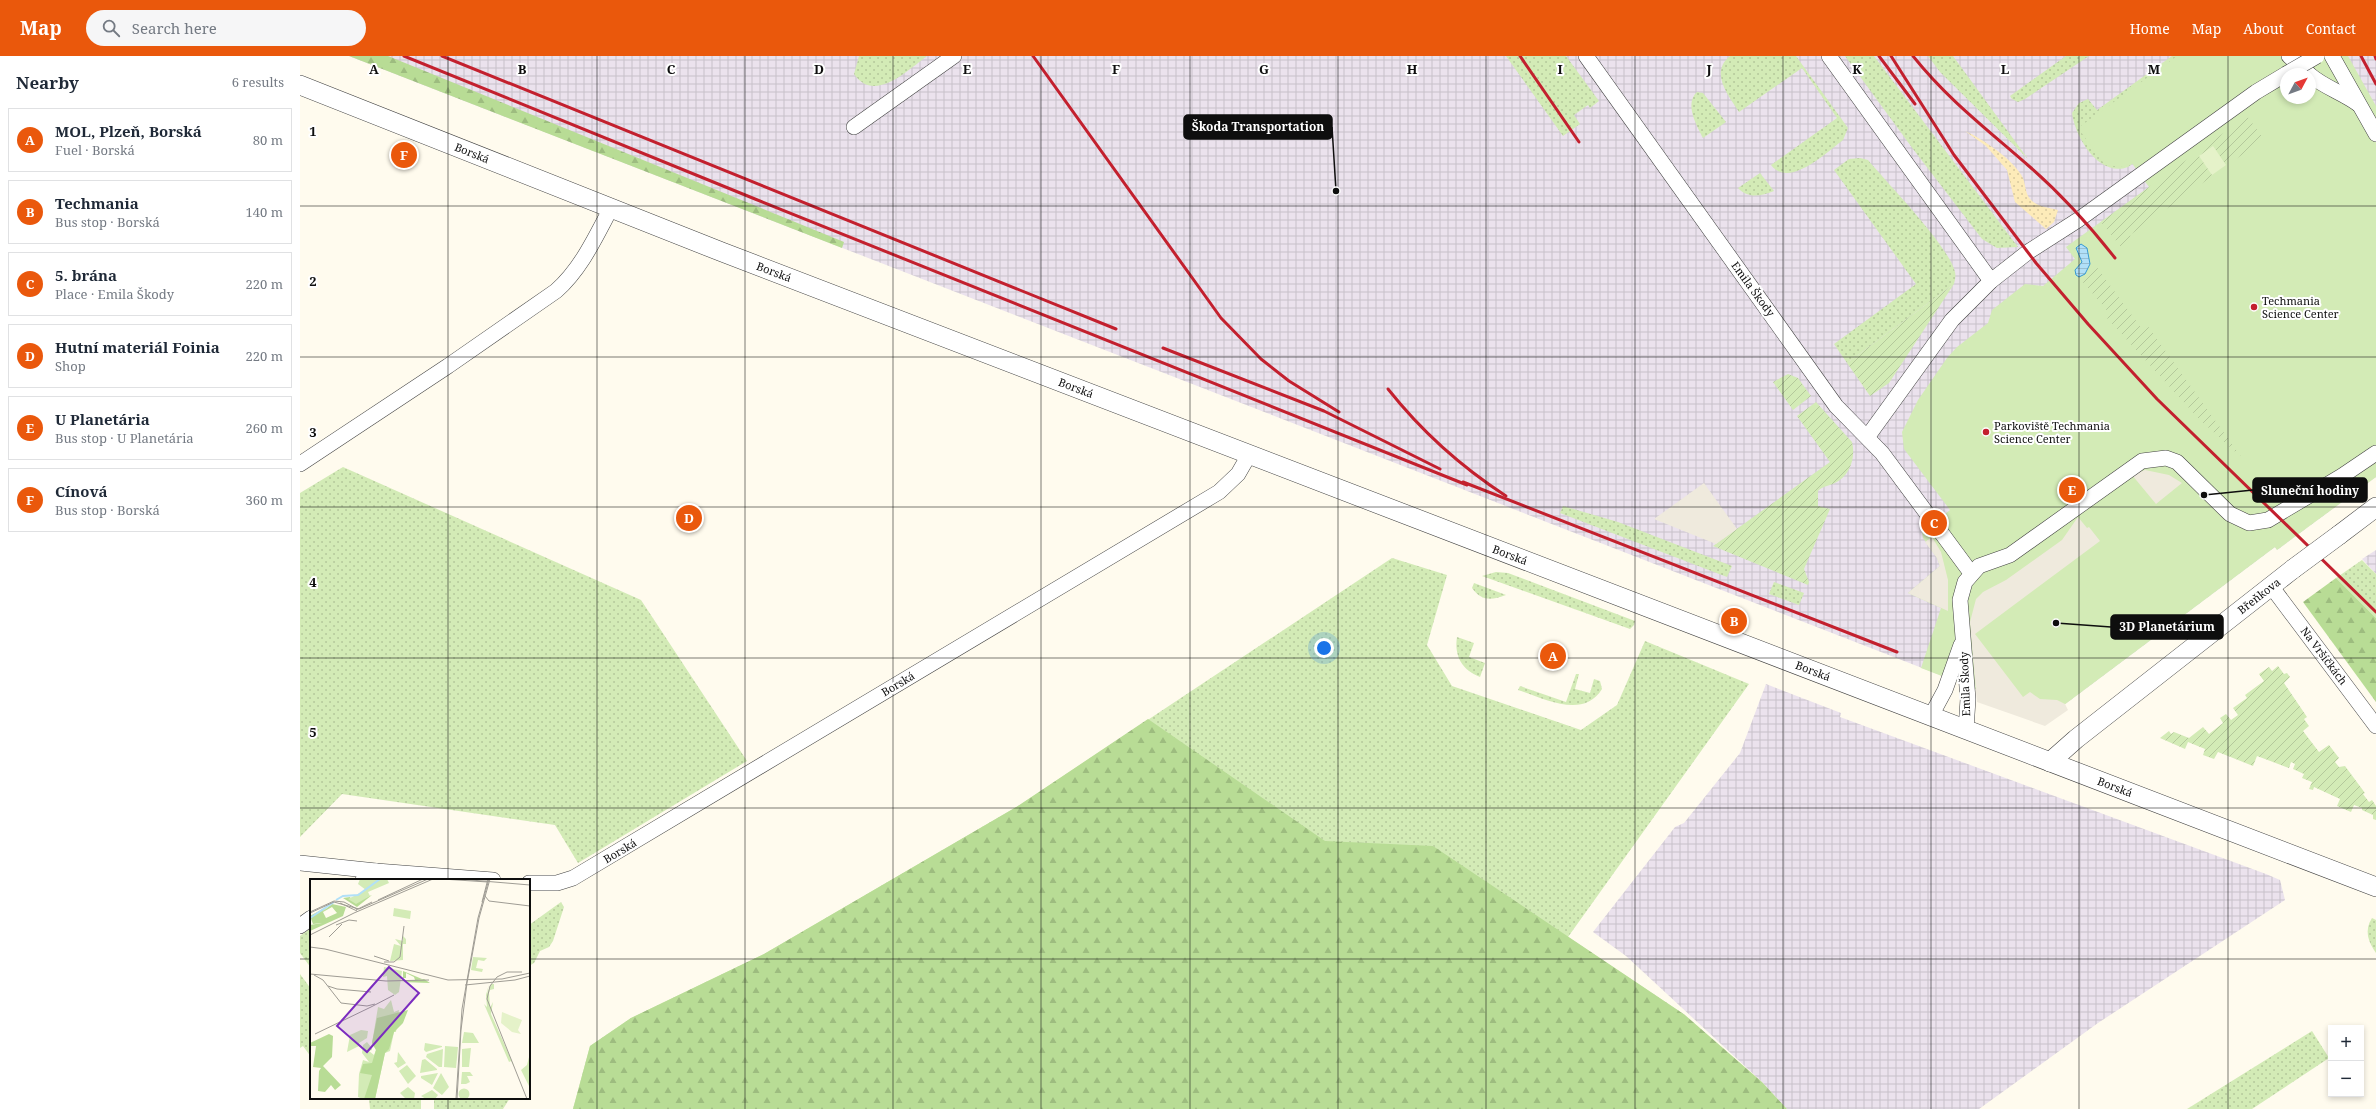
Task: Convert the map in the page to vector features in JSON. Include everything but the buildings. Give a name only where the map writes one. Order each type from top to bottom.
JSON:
[{"type":"street","points":[[854,128],[954,56]]},
{"type":"street","name":"Emila Škody","points":[[1586,56],[1836,406],[1868,436],[1928,515]]},
{"type":"street","points":[[1829,56],[1991,281]]},
{"type":"street","points":[[2289,56],[2303,68]]},
{"type":"street","points":[[2296,68],[2317,56]]},
{"type":"street","points":[[2332,56],[2376,134]]},
{"type":"street","points":[[1868,436],[1952,320],[1991,281],[2028,252],[2078,220],[2119,189],[2256,92],[2280,78]]},
{"type":"street","points":[[2316,80],[2343,93],[2360,106]]},
{"type":"street","name":"Borská","points":[[300,85],[611,208],[1249,455],[2376,887]]},
{"type":"street","points":[[300,464],[556,291],[568,280],[579,265],[611,208]]},
{"type":"street","points":[[1940,531],[1971,573],[1979,566],[2010,555],[2142,461],[2166,458],[2177,462],[2230,514],[2249,523],[2268,520],[2342,476],[2376,453]]},
{"type":"street","name":"Borská","points":[[530,883],[557,883],[580,874],[1219,492],[1238,474],[1249,455]]},
{"type":"street","name":"Břeňkova","points":[[2050,762],[2076,739],[2271,586],[2376,507]]},
{"type":"street","name":"Emila Škody","points":[[1966,730],[1968,699],[1960,600],[1965,582],[1971,573]]},
{"type":"street","name":"Na Vršíčkách","points":[[2271,586],[2376,726]]},
{"type":"street","name":"Emila Škody","points":[[1931,716],[1947,686],[1963,638]]},
{"type":"street","points":[[300,863],[376,871],[480,879]]},
{"type":"street","points":[[365,879],[376,871]]},
{"type":"street","points":[[300,926],[310,919]]},
{"type":"shaded area","points":[[349,56],[2376,56],[2376,477],[2277,550],[2275,547],[2048,717]]},
{"type":"shaded area","points":[[2145,470],[2169,475],[2182,483],[2156,504],[2132,475]]},
{"type":"shaded area","points":[[1704,483],[1737,529],[1716,544],[1654,519]]},
{"type":"shaded area","points":[[2078,517],[2087,528],[2089,527],[2100,541],[1975,634],[2023,697],[2030,692],[2040,699],[2057,700],[2065,704],[2068,710],[2045,726],[1977,702],[1970,622],[1976,599],[1983,592],[2006,580],[2062,540]]},
{"type":"shaded area","points":[[1932,537],[1941,552],[1948,580],[1948,611],[1908,593],[1940,566],[1937,558],[1925,542]]},
{"type":"shaded area","points":[[2376,550],[2376,574],[2362,559]]},
{"type":"shaded area","points":[[1766,684],[1841,713],[1840,717],[2266,874],[2280,880],[2285,900],[2098,1023],[1979,1109],[1787,1109],[1762,1082],[1626,956],[1593,932],[1675,827],[1684,823],[1740,753]]},
{"type":"green space","points":[[349,56],[388,56],[844,242],[842,248]]},
{"type":"green space","points":[[859,56],[927,56],[891,82],[871,86],[862,82],[854,74]]},
{"type":"green space","points":[[1506,56],[1566,56],[1599,101],[1590,108],[1588,105],[1574,115],[1580,124],[1563,136]]},
{"type":"green space","points":[[1730,56],[1796,56],[1848,128],[1843,140],[1808,166],[1788,173],[1779,171],[1771,165],[1837,118],[1802,68],[1739,112],[1726,92],[1721,77],[1721,70],[1724,63]]},
{"type":"green space","points":[[1845,56],[1874,56],[2018,247],[1997,248],[1982,239],[1913,149]]},
{"type":"green space","points":[[1928,56],[1953,56],[2028,159],[1940,72]]},
{"type":"green space","points":[[2066,56],[2089,56],[2025,99],[2018,102],[2012,99],[2010,96]]},
{"type":"green space","points":[[2172,56],[2179,56],[2227,96],[2128,167],[2117,169],[2107,167],[2098,161],[2083,144],[2074,123],[2072,113],[2079,103],[2088,99],[2097,110]]},
{"type":"green space","name":"Techmania Science Center","points":[[2177,56],[2348,56],[2376,106],[2376,477],[2277,550],[2275,547],[2048,717],[1921,668],[1941,608],[1908,593],[1940,566],[1937,558],[1923,538],[1922,532],[1950,510],[1904,449],[1902,432],[1918,400],[1947,358],[1957,347],[1988,323],[1992,310],[2025,284],[2043,286],[2075,259],[2066,247],[2149,187],[2131,162],[2123,167],[2105,165],[2078,128]]},
{"type":"green space","points":[[1697,92],[1703,93],[1726,122],[1703,138],[1695,121],[1692,109],[1693,97]]},
{"type":"green space","points":[[2247,116],[2264,139],[2130,235],[2132,239],[2121,247],[2101,222]]},
{"type":"green space","points":[[2213,146],[2226,165],[2212,175],[2199,156]]},
{"type":"green space","points":[[1860,158],[1868,160],[1930,231],[1950,261],[1955,272],[1955,276],[1954,284],[1847,363],[1834,344],[1916,284],[1834,170],[1849,159]]},
{"type":"green space","points":[[1760,173],[1774,191],[1755,196],[1746,194],[1738,188]]},
{"type":"green space","points":[[2096,266],[2142,329],[2147,325],[2242,458],[2199,419],[2107,318],[2110,314],[2082,281]]},
{"type":"green space","points":[[1954,284],[1889,383],[1870,396],[1847,363]]},
{"type":"green space","points":[[1788,374],[1798,378],[1811,396],[1793,410],[1773,382]]},
{"type":"green space","points":[[1816,402],[1852,442],[1853,454],[1851,466],[1845,476],[1835,483],[1818,491],[1818,506],[1830,509],[1804,569],[1809,582],[1808,585],[1713,546],[1830,462],[1797,416]]},
{"type":"green space","points":[[343,467],[641,600],[747,761],[578,863],[555,825],[342,794],[300,837],[300,493]]},
{"type":"green space","points":[[1563,506],[1618,522],[1732,566],[1727,577],[1560,513]]},
{"type":"green space","points":[[1392,558],[1447,575],[1427,645],[1452,686],[1581,730],[1617,705],[1645,641],[1749,684],[1568,937],[1685,1015],[1544,1109],[573,1109],[590,1046],[631,1018],[764,954],[1018,806]]},
{"type":"green space","points":[[2362,560],[2376,574],[2376,618],[2336,578]]},
{"type":"green space","points":[[1496,572],[1508,573],[1635,621],[1634,625],[1630,629],[1482,576]]},
{"type":"green space","points":[[2336,578],[2376,618],[2376,702],[2303,602]]},
{"type":"green space","points":[[1774,582],[1804,593],[1799,605],[1769,594]]},
{"type":"green space","points":[[1474,583],[1506,595],[1492,599],[1483,598],[1472,588]]},
{"type":"green space","points":[[1457,637],[1474,643],[1469,657],[1485,663],[1480,677],[1468,670],[1461,662],[1458,656],[1456,644]]},
{"type":"green space","points":[[2278,666],[2284,674],[2287,673],[2290,677],[2284,683],[2307,717],[2304,719],[2309,726],[2303,731],[2319,752],[2329,745],[2339,758],[2335,762],[2339,767],[2345,766],[2365,793],[2363,794],[2369,802],[2372,800],[2376,806],[2376,820],[2373,819],[2373,815],[2362,810],[2362,808],[2354,805],[2351,812],[2337,806],[2340,799],[2314,787],[2313,790],[2309,789],[2312,782],[2302,778],[2304,774],[2293,769],[2295,764],[2291,762],[2289,768],[2257,756],[2253,766],[2218,752],[2214,759],[2203,755],[2205,749],[2188,742],[2185,749],[2160,738],[2169,731],[2171,734],[2174,732],[2189,738],[2203,727],[2209,734],[2223,723],[2220,718],[2226,714],[2231,720],[2238,715],[2233,708],[2247,698],[2245,695],[2264,681],[2259,674],[2269,667],[2272,671]]},
{"type":"green space","points":[[1576,674],[1579,674],[1575,689],[1590,693],[1594,679],[1600,681],[1602,689],[1594,698],[1584,703],[1574,705],[1562,704],[1518,690],[1520,686],[1566,702]]},
{"type":"green space","points":[[1148,719],[1325,841],[1433,846],[1685,1015],[1762,1082],[1787,1109],[573,1109],[590,1046],[631,1018],[764,954],[1018,806]]},
{"type":"green space","points":[[561,902],[564,907],[553,941],[549,947],[540,951],[534,963],[530,965],[530,924]]},
{"type":"green space","points":[[2372,918],[2376,920],[2376,953],[2368,936],[2368,927]]},
{"type":"green space","points":[[310,929],[310,967],[300,953],[300,936]]},
{"type":"green space","points":[[300,974],[310,988],[310,1056],[303,1046],[300,1048]]},
{"type":"green space","points":[[2312,1031],[2328,1056],[2328,1059],[2252,1109],[2187,1109]]},
{"type":"green space","points":[[369,1099],[421,1099],[421,1109],[370,1109]]},
{"type":"green space","points":[[434,1099],[509,1099],[503,1109],[434,1109]]},
{"type":"sand","points":[[1965,131],[1989,145],[2013,164],[2023,178],[2027,193],[2032,201],[2041,206],[2058,210],[2054,222],[2046,229],[2015,202],[2007,170],[1986,146]]},
{"type":"water","points":[[2081,244],[2087,248],[2090,264],[2085,274],[2079,277],[2076,275],[2075,270],[2082,262],[2076,248]]},
{"type":"tunnel","points":[[1928,515],[1940,531]]},
{"type":"railway","points":[[404,56],[755,199],[1467,485]]},
{"type":"railway","points":[[442,56],[1116,329]]},
{"type":"railway","points":[[1033,56],[1221,318],[1261,359],[1289,381],[1339,412]]},
{"type":"railway","points":[[1520,56],[1579,142]]},
{"type":"railway","points":[[1879,56],[1915,104]]},
{"type":"railway","points":[[1891,56],[1954,155],[2036,263],[2088,324],[2157,399],[2376,612]]},
{"type":"railway","points":[[1913,56],[1954,101],[2053,188],[2085,222],[2115,258]]},
{"type":"railway","points":[[2361,56],[2376,84]]},
{"type":"railway","points":[[1163,348],[1324,411],[1440,469]]},
{"type":"railway","points":[[1388,389],[1414,420],[1442,447],[1473,473],[1506,496]]},
{"type":"railway","points":[[1463,482],[1897,652]]},
{"type":"place","name":"Cínová","points":[[404,155]]},
{"type":"place","name":"Škoda Transportation","points":[[1336,191]]},
{"type":"place","name":"Techmania Science Center","points":[[2254,307]]},
{"type":"place","name":"Parkoviště Techmania Science Center","points":[[1986,432]]},
{"type":"place","name":"U Planetária","points":[[2072,490]]},
{"type":"place","name":"Sluneční hodiny","points":[[2204,495]]},
{"type":"place","name":"Hutní materiál Foinia","points":[[689,518]]},
{"type":"place","name":"5. brána","points":[[1934,523]]},
{"type":"place","name":"Techmania","points":[[1734,621]]},
{"type":"place","name":"3D Planetárium","points":[[2056,623]]},
{"type":"place","name":"MOL, Plzeň, Borská","points":[[1553,656]]}]
